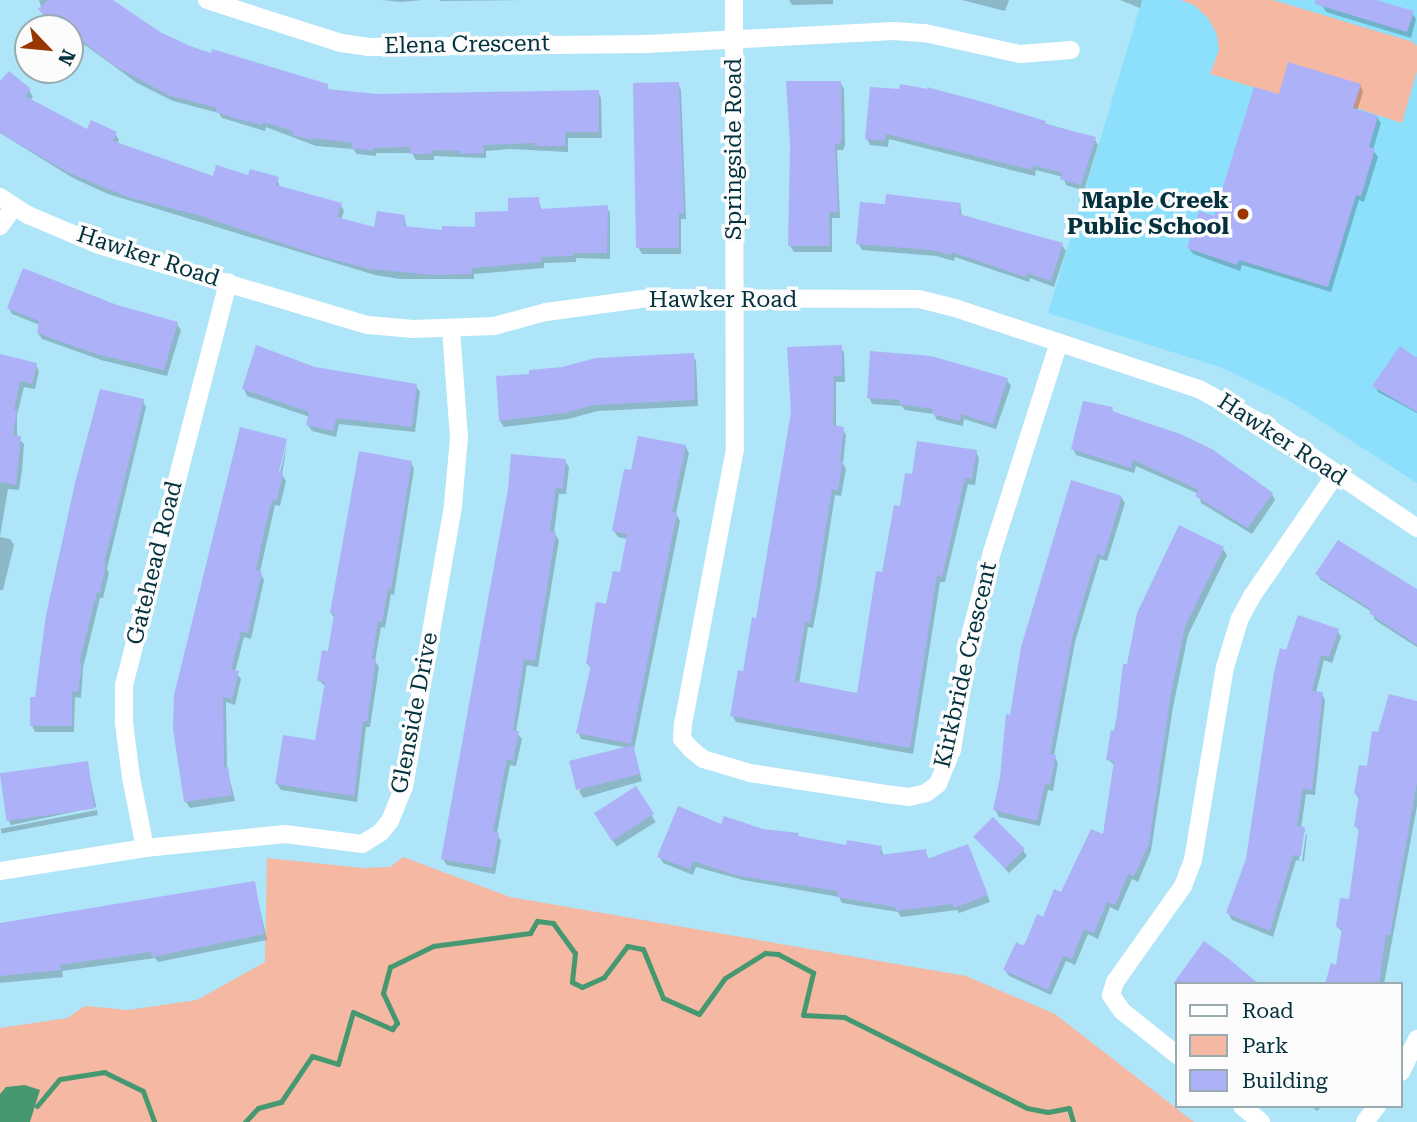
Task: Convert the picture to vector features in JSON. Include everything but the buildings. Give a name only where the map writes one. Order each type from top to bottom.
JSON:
[{"type":"street","name":"Elena Crescent","points":[[207,0],[341,43],[368,47],[734,41],[894,31],[925,33],[1020,54],[1071,50]]},
{"type":"street","name":"Springside Road","points":[[734,0],[736,298]]},
{"type":"street","name":"Hawker Road","points":[[7,202],[99,245],[368,325],[451,330],[494,326],[546,312],[650,298],[919,299],[1199,388],[1263,424],[1417,528]]},
{"type":"street","points":[[0,226],[7,202]]},
{"type":"street","name":"Gatehead Road","points":[[145,848],[124,723],[124,685],[228,282]]},
{"type":"street","name":"Kirkbride Crescent","points":[[736,298],[735,449],[682,739],[703,759],[725,767],[885,794],[909,797],[926,793],[938,784],[952,750],[971,632],[1059,342]]},
{"type":"street","name":"Glenside Drive","points":[[0,872],[145,848],[285,834],[362,844],[375,838],[390,821],[404,787],[453,505],[459,438],[451,330]]},
{"type":"street","points":[[1176,1054],[1122,1011],[1111,995],[1115,982],[1183,886],[1193,860],[1225,667],[1240,618],[1252,596],[1336,474]]},
{"type":"street","points":[[1403,1068],[1417,1039]]},
{"type":"street","points":[[1244,1108],[1261,1122]]},
{"type":"shaded area","name":"Maple Creek Public School","points":[[1142,0],[1417,0],[1417,483],[1288,400],[1223,368],[1048,313]]},
{"type":"shaded area","points":[[25,1085],[40,1090],[30,1122],[0,1122],[0,1094],[6,1087]]},
{"type":"green space","points":[[1181,0],[1273,0],[1413,42],[1417,46],[1417,71],[1402,123],[1338,102],[1335,112],[1210,74],[1219,50],[1217,35],[1209,19],[1194,5]]},
{"type":"green space","points":[[403,857],[510,897],[966,976],[1055,1014],[1194,1122],[0,1122],[0,1028],[67,1018],[85,1006],[128,1010],[197,1000],[265,962],[267,858],[363,868],[390,867]]},
{"type":"waterway","points":[[245,1122],[258,1108],[281,1102],[312,1056],[338,1064],[353,1012],[392,1029],[397,1023],[383,993],[390,967],[433,946],[530,933],[537,921],[553,923],[575,953],[572,982],[582,987],[604,977],[627,946],[643,949],[663,998],[699,1014],[725,978],[765,953],[778,954],[813,973],[803,1015],[844,1017],[1027,1108],[1048,1112],[1069,1108],[1073,1122]]},
{"type":"waterway","points":[[37,1106],[60,1079],[104,1072],[143,1091],[154,1122]]},
{"type":"place","name":"Maple Creek Public School","points":[[1243,214]]}]
